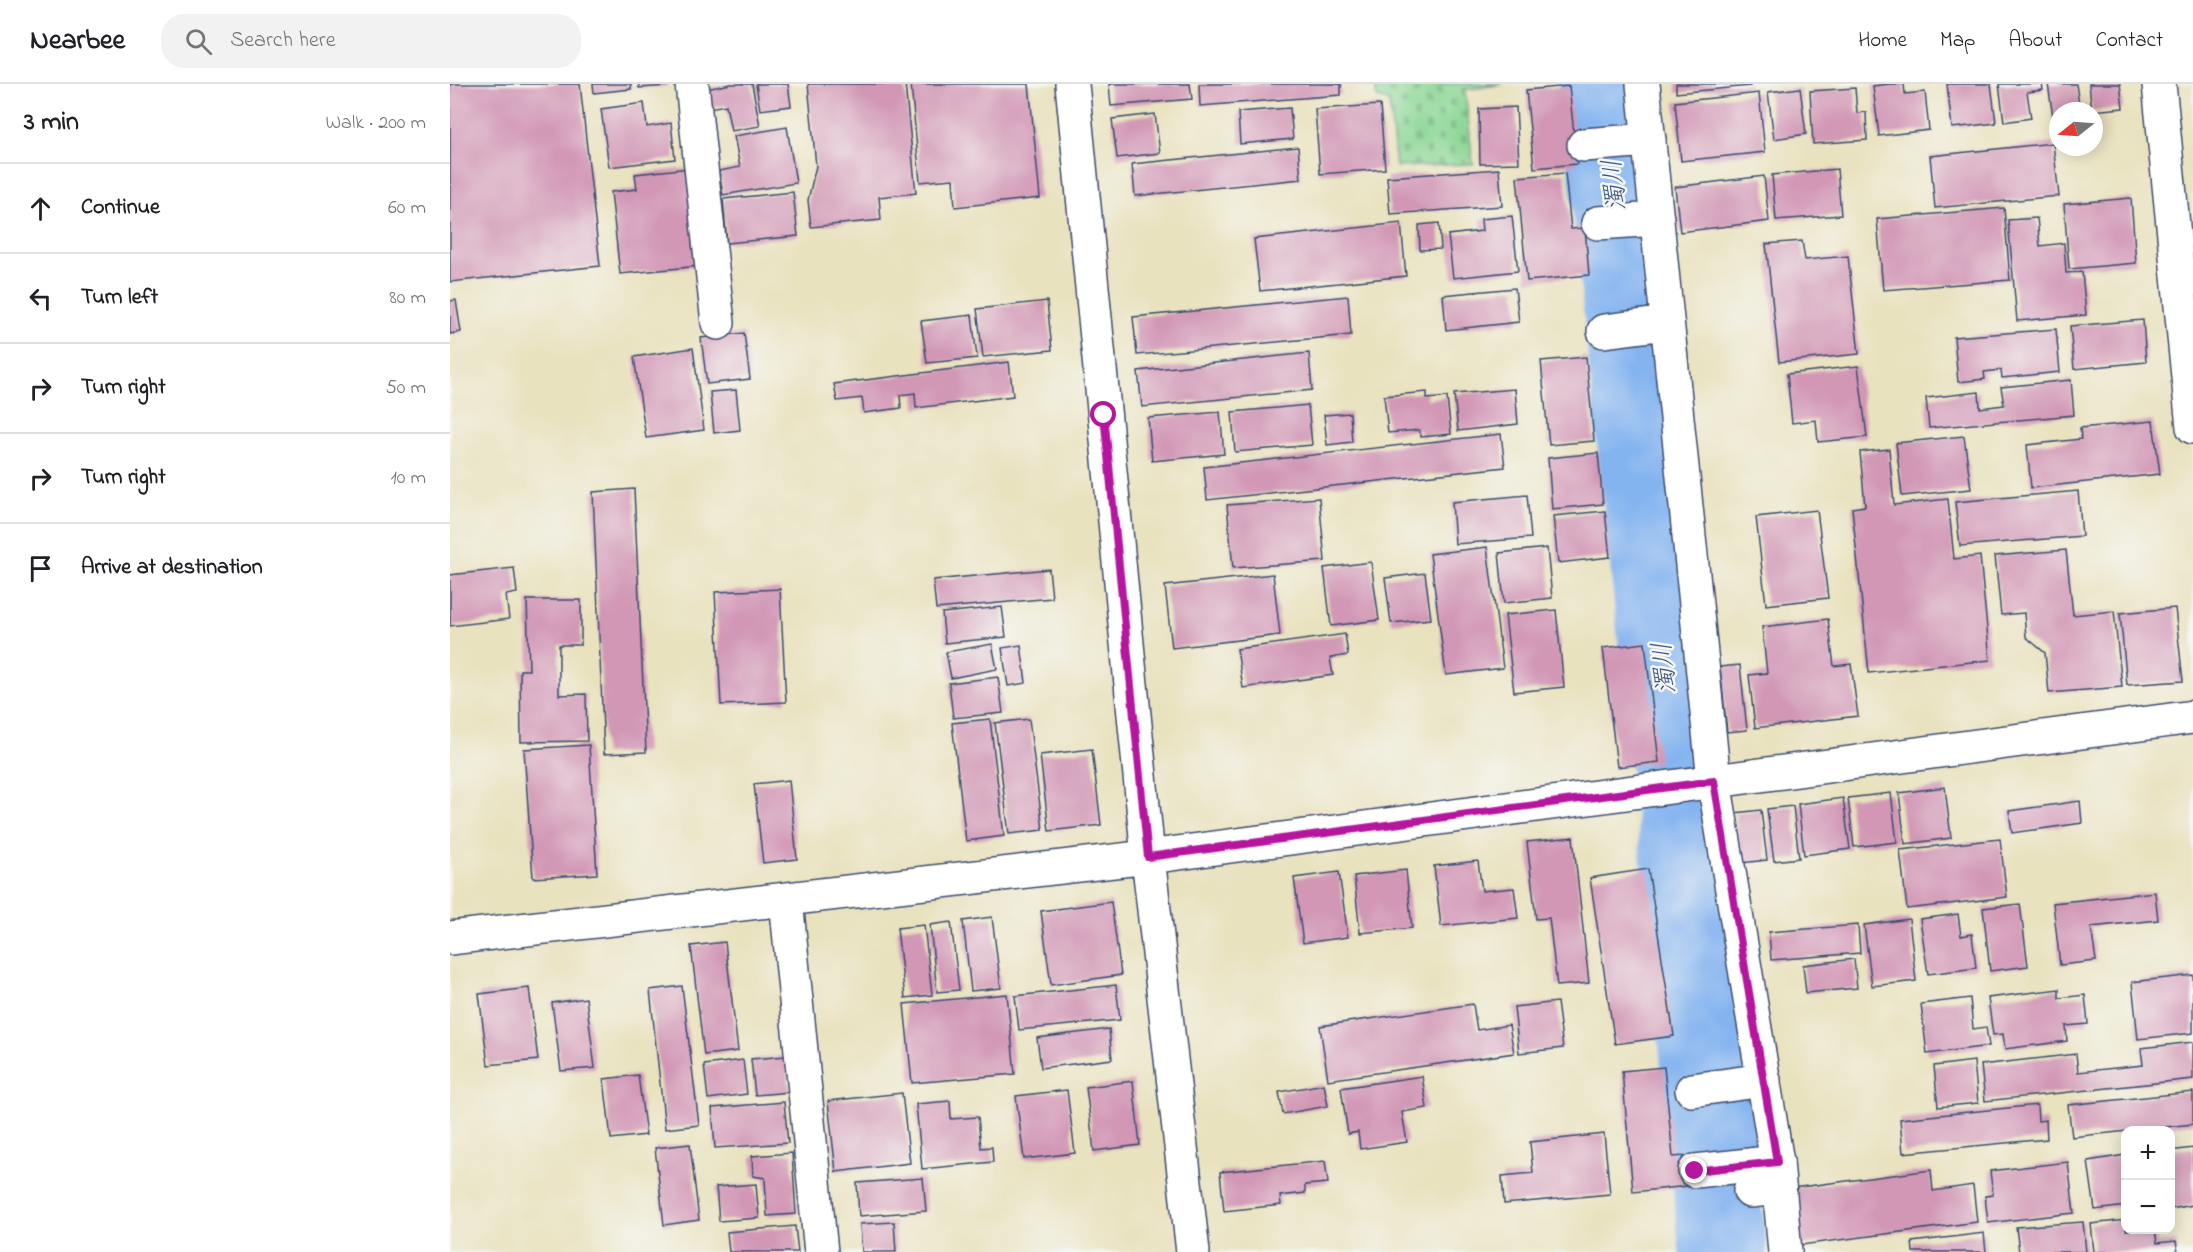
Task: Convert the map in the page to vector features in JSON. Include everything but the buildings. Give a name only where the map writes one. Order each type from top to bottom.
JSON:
[{"type":"street","points":[[692,84],[718,323]]},
{"type":"street","points":[[1072,84],[1148,857],[1193,1252]]},
{"type":"street","points":[[1643,84],[1640,140],[1681,529],[1763,1177],[1785,1252]]},
{"type":"street","points":[[2159,84],[2193,427]]},
{"type":"street","points":[[1584,145],[1640,140]]},
{"type":"street","points":[[1598,223],[1648,219]]},
{"type":"street","points":[[1604,331],[1660,324]]},
{"type":"street","points":[[450,938],[1148,857],[2193,717]]},
{"type":"street","points":[[786,900],[821,1252]]},
{"type":"street","points":[[1692,1090],[1751,1082]]},
{"type":"street","points":[[1695,1171],[1763,1177]]},
{"type":"green space","points":[[1375,84],[1502,84],[1465,90],[1473,164],[1396,167],[1389,101],[1377,98]]},
{"type":"waterway","name":"濁川","points":[[1603,84],[1677,786],[1723,1252]]},
{"type":"route","points":[[1104,415],[1148,857],[1714,781],[1777,1162],[1695,1171]]}]
